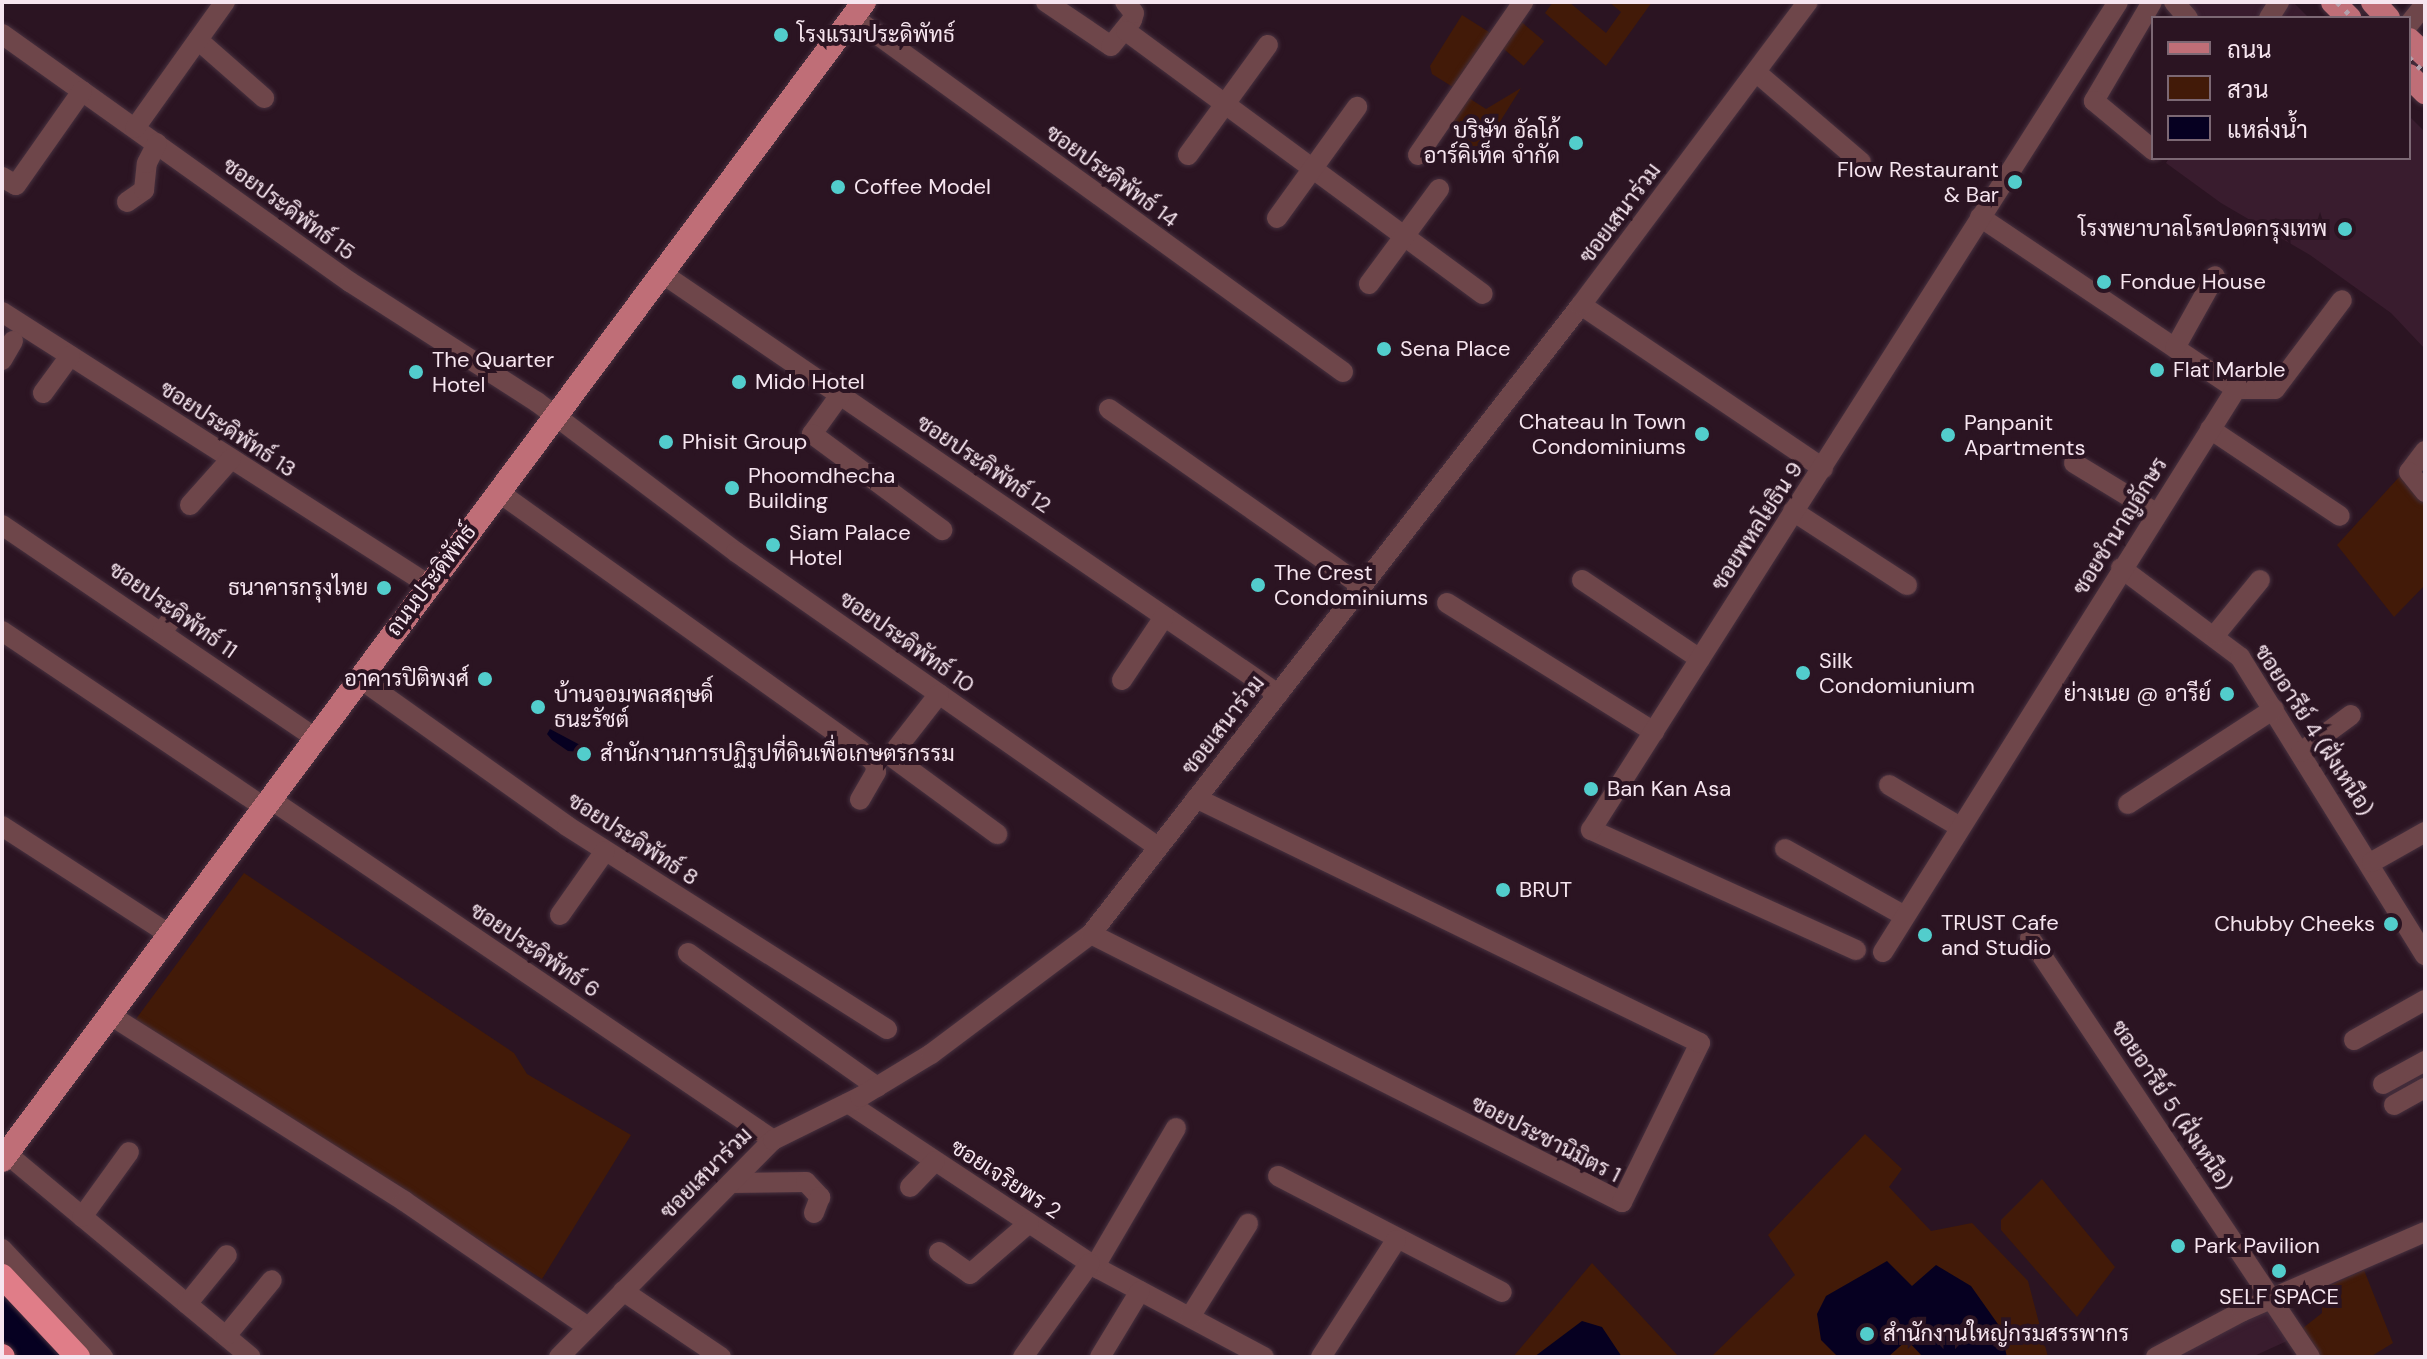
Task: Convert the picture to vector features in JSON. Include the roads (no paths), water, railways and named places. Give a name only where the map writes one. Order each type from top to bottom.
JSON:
[{"type":"highway","points":[[2,1276],[78,1357]]},
{"type":"main road","name":"ถนนประดิพัทธ์","points":[[4,1157],[554,414],[663,274],[859,10]]},
{"type":"street","points":[[135,128],[225,2]]},
{"type":"street","points":[[1046,2],[1105,46],[1126,31],[1134,13],[1125,2]]},
{"type":"street","points":[[1418,155],[1523,2]]},
{"type":"street","name":"ซอยเสนาร่วม","points":[[559,1357],[773,1140],[848,1103],[931,1054],[1091,934],[1581,305],[1808,2]]},
{"type":"street","points":[[2119,2],[2140,21]]},
{"type":"street","name":"ซอยพหลโยธิน 9","points":[[1856,950],[1591,830],[2119,2]]},
{"type":"street","points":[[2151,148],[2094,101],[2152,2]]},
{"type":"street","points":[[2411,22],[2425,4]]},
{"type":"street","name":"ซอยประดิพัทธ์ 14","points":[[859,10],[1343,372]]},
{"type":"street","points":[[1126,31],[1483,294]]},
{"type":"street","name":"ซอยประดิพัทธ์ 15","points":[[2,34],[350,282],[554,414]]},
{"type":"street","points":[[198,40],[264,98]]},
{"type":"street","points":[[1188,155],[1268,45]]},
{"type":"street","points":[[1757,73],[1861,162]]},
{"type":"street","points":[[2,177],[16,185],[82,91]]},
{"type":"street","points":[[1277,218],[1357,107]]},
{"type":"street","points":[[127,202],[144,190],[147,163],[157,143]]},
{"type":"street","points":[[1369,284],[1439,189]]},
{"type":"street","points":[[1980,217],[2236,389],[2275,389],[2342,300]]},
{"type":"street","name":"ซอยประดิพัทธ์ 12","points":[[663,274],[1278,694]]},
{"type":"street","points":[[2175,348],[2215,276]]},
{"type":"street","points":[[1581,305],[1823,468]]},
{"type":"street","name":"ซอยประดิพัทธ์ 13","points":[[2,312],[429,585]]},
{"type":"street","points":[[2,360],[13,341]]},
{"type":"street","points":[[43,393],[70,356]]},
{"type":"street","name":"ซอยชำนาญอักษร","points":[[1883,952],[2236,389]]},
{"type":"street","points":[[840,395],[812,434],[942,530]]},
{"type":"street","points":[[1109,409],[1362,586]]},
{"type":"street","name":"ซอยประดิพัทธ์ 10","points":[[554,414],[736,552],[1158,847]]},
{"type":"street","points":[[2210,429],[2340,516]]},
{"type":"street","points":[[2425,451],[2409,472],[2425,492]]},
{"type":"street","points":[[190,505],[231,459]]},
{"type":"street","points":[[2074,463],[2156,513]]},
{"type":"street","points":[[497,491],[859,749],[875,763],[876,772],[860,800]]},
{"type":"street","points":[[1793,511],[1907,585]]},
{"type":"street","name":"ซอยประดิพัทธ์ 11","points":[[2,525],[316,738]]},
{"type":"street","name":"ซอยอารีย์ 4 (ฝั่งเหนือ)","points":[[2121,568],[2215,635],[2240,657],[2424,949]]},
{"type":"street","points":[[1582,580],[1700,659]]},
{"type":"street","points":[[2215,635],[2260,580]]},
{"type":"street","points":[[1447,603],[1654,732]]},
{"type":"street","points":[[162,632],[176,613]]},
{"type":"street","points":[[1122,680],[1164,617]]},
{"type":"street","name":"ซอยประดิพัทธ์ 6","points":[[2,631],[267,803],[773,1140]]},
{"type":"street","name":"ซอยประดิพัทธ์ 8","points":[[359,678],[605,851],[887,1029]]},
{"type":"street","points":[[939,694],[897,748],[895,759],[997,834]]},
{"type":"street","points":[[2128,804],[2274,709]]},
{"type":"street","points":[[2301,752],[2351,715]]},
{"type":"street","points":[[1889,785],[1960,827]]},
{"type":"street","name":"ซอยประชานิมิตร 1","points":[[1091,934],[1622,1202],[1700,1043],[1196,798]]},
{"type":"street","points":[[2,826],[169,934]]},
{"type":"street","points":[[2372,862],[2425,832]]},
{"type":"street","points":[[1785,849],[1905,916]]},
{"type":"street","points":[[560,915],[605,851]]},
{"type":"street","name":"ซอยอารีย์ 5 (ฝั่งเหนือ)","points":[[2030,938],[2310,1357]]},
{"type":"street","points":[[688,953],[877,1087]]},
{"type":"street","points":[[2354,1040],[2425,1000]]},
{"type":"street","points":[[110,1015],[404,1201],[588,1327]]},
{"type":"street","points":[[2383,1084],[2425,1061]]},
{"type":"street","points":[[2394,1105],[2425,1088]]},
{"type":"street","name":"ซอยเจริยพร 2","points":[[848,1103],[1093,1265],[1264,1357]]},
{"type":"street","points":[[1023,1357],[1093,1265],[1176,1128]]},
{"type":"street","points":[[82,1217],[129,1152]]},
{"type":"street","points":[[4,1157],[82,1217],[251,1357]]},
{"type":"street","points":[[910,1187],[935,1161]]},
{"type":"street","points":[[1278,1176],[1396,1240],[1502,1292]]},
{"type":"street","points":[[731,1183],[806,1182],[820,1197],[814,1213]]},
{"type":"street","points":[[939,1252],[970,1274],[1029,1223]]},
{"type":"street","points":[[1190,1317],[1248,1224]]},
{"type":"street","points":[[2156,1357],[2273,1298],[2425,1232]]},
{"type":"street","points":[[1321,1357],[1396,1240]]},
{"type":"street","points":[[2,1249],[103,1357]]},
{"type":"street","points":[[187,1304],[227,1255]]},
{"type":"street","points":[[226,1336],[272,1280]]},
{"type":"street","points":[[623,1291],[721,1357]]},
{"type":"street","points":[[1100,1357],[1140,1291]]},
{"type":"water","points":[[550,729],[582,746],[581,752],[568,751],[552,740],[547,734]]},
{"type":"water","points":[[1887,1261],[1912,1286],[1936,1265],[1971,1286],[2000,1327],[2007,1357],[1923,1357],[1907,1340],[1888,1357],[1838,1357],[1821,1340],[1817,1314],[1826,1296]]},
{"type":"water","points":[[2,1285],[70,1357],[19,1357],[2,1339]]},
{"type":"water","points":[[1582,1321],[1602,1327],[1622,1357],[1534,1357]]},
{"type":"railway","points":[[2337,2],[2351,16]]},
{"type":"railway","points":[[2411,59],[2425,73]]},
{"type":"place","name":"โรงแรมประดิพัทธ์","points":[[781,35]]},
{"type":"place","name":"บริษัท อัลโก้ อาร์คิเท็ค จำกัด","points":[[1576,143]]},
{"type":"place","name":"Flow Restaurant & Bar","points":[[2015,182]]},
{"type":"place","name":"Coffee Model","points":[[838,187]]},
{"type":"place","name":"โรงพยาบาลโรคปอดกรุงเทพ","points":[[2345,229]]},
{"type":"place","name":"Fondue House","points":[[2104,282]]},
{"type":"place","name":"Sena Place","points":[[1384,349]]},
{"type":"place","name":"Flat Marble","points":[[2157,370]]},
{"type":"place","name":"The Quarter Hotel","points":[[416,372]]},
{"type":"place","name":"Mido Hotel","points":[[739,382]]},
{"type":"place","name":"Chateau In Town Condominiums","points":[[1702,434]]},
{"type":"place","name":"Panpanit Apartments","points":[[1948,435]]},
{"type":"place","name":"Phisit Group","points":[[666,442]]},
{"type":"place","name":"Phoomdhecha Building","points":[[732,488]]},
{"type":"place","name":"Siam Palace Hotel","points":[[773,545]]},
{"type":"place","name":"The Crest Condominiums","points":[[1258,585]]},
{"type":"place","name":"ธนาคารกรุงไทย","points":[[384,588]]},
{"type":"place","name":"Silk Condomiunium","points":[[1803,673]]},
{"type":"place","name":"อาคารปิติพงศ์","points":[[485,679]]},
{"type":"place","name":"ย่างเนย @ อารีย์","points":[[2227,694]]},
{"type":"place","name":"บ้านจอมพลสฤษดิ์ ธนะรัชต์","points":[[538,707]]},
{"type":"place","name":"สำนักงานการปฏิรูปที่ดินเพื่อเกษตรกรรม","points":[[584,754]]},
{"type":"place","name":"Ban Kan Asa","points":[[1591,789]]},
{"type":"place","name":"BRUT","points":[[1503,890]]},
{"type":"place","name":"Chubby Cheeks","points":[[2391,924]]},
{"type":"place","name":"TRUST Cafe and Studio","points":[[1925,935]]},
{"type":"place","name":"Park Pavilion","points":[[2178,1246]]},
{"type":"place","name":"SELF SPACE","points":[[2279,1271]]},
{"type":"place","name":"สำนักงานใหญ่กรมสรรพากร","points":[[1867,1334]]}]
